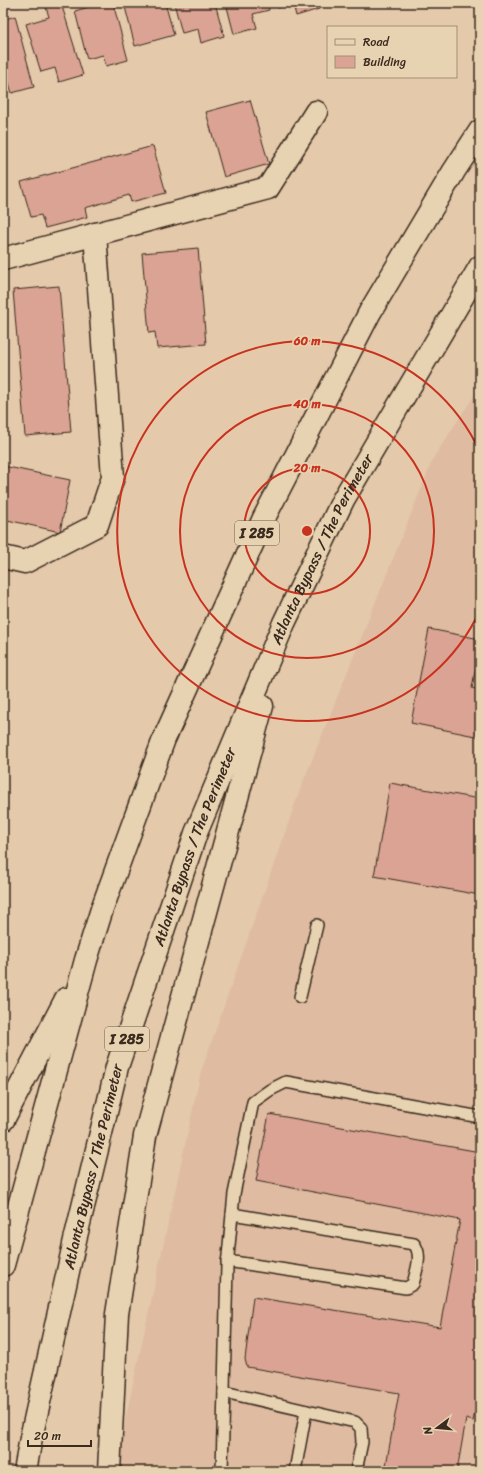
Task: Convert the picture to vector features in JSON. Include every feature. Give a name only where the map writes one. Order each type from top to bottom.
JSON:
[{"type":"main road","points":[[3,259],[268,188],[316,112]]},
{"type":"main road","name":"I 285","points":[[3,1264],[86,960],[102,909],[164,740],[264,518],[370,312],[454,171],[480,131]]},
{"type":"main road","points":[[3,557],[25,562],[97,525],[113,477],[95,234]]},
{"type":"main road","name":"Atlanta Bypass / The Perimeter","points":[[25,1471],[74,1247],[117,1067],[196,833],[284,623],[343,500],[480,267]]},
{"type":"main road","points":[[109,1471],[117,1314],[145,1136],[284,623]]},
{"type":"main road","points":[[3,1120],[86,960]]},
{"type":"lane","points":[[300,997],[317,925]]},
{"type":"lane","points":[[222,1471],[227,1261],[234,1194],[253,1102],[270,1090],[286,1082],[480,1117]]},
{"type":"lane","points":[[227,1261],[406,1288],[413,1284],[419,1255],[418,1249],[414,1244],[232,1214]]},
{"type":"lane","points":[[224,1392],[355,1422],[361,1428],[362,1442],[356,1471]]},
{"type":"lane","points":[[295,1471],[306,1411]]},
{"type":"shaded area","points":[[480,387],[480,1471],[117,1471],[124,1426],[201,1072],[300,790],[434,457]]},
{"type":"building","points":[[61,3],[83,75],[59,82],[55,68],[41,72],[26,24],[49,17],[46,7]]},
{"type":"building","points":[[91,3],[113,3],[128,60],[106,66],[103,55],[87,59],[75,11],[92,6]]},
{"type":"building","points":[[124,3],[165,3],[174,35],[135,46]]},
{"type":"building","points":[[174,3],[215,3],[224,36],[201,43],[198,29],[182,33]]},
{"type":"building","points":[[226,3],[268,3],[269,10],[253,14],[257,28],[234,34]]},
{"type":"building","points":[[277,3],[317,3],[319,9],[296,16],[293,4],[278,8]]},
{"type":"building","points":[[15,16],[34,87],[12,93],[8,80],[3,82],[3,20]]},
{"type":"building","points":[[250,100],[269,164],[224,177],[206,112]]},
{"type":"building","points":[[153,146],[166,193],[131,202],[129,195],[85,208],[87,217],[45,228],[41,215],[31,217],[21,182]]},
{"type":"building","points":[[198,248],[206,344],[157,348],[155,332],[149,333],[142,253]]},
{"type":"building","points":[[59,286],[71,432],[25,436],[13,290]]},
{"type":"building","points":[[3,466],[70,480],[60,532],[3,519]]},
{"type":"building","points":[[429,629],[480,639],[472,688],[480,690],[480,737],[411,723]]},
{"type":"building","points":[[390,783],[480,799],[480,895],[374,876]]},
{"type":"building","points":[[269,1114],[480,1152],[480,1391],[473,1421],[466,1419],[457,1471],[385,1471],[399,1393],[247,1367],[245,1359],[253,1297],[440,1327],[460,1220],[256,1181]]}]
